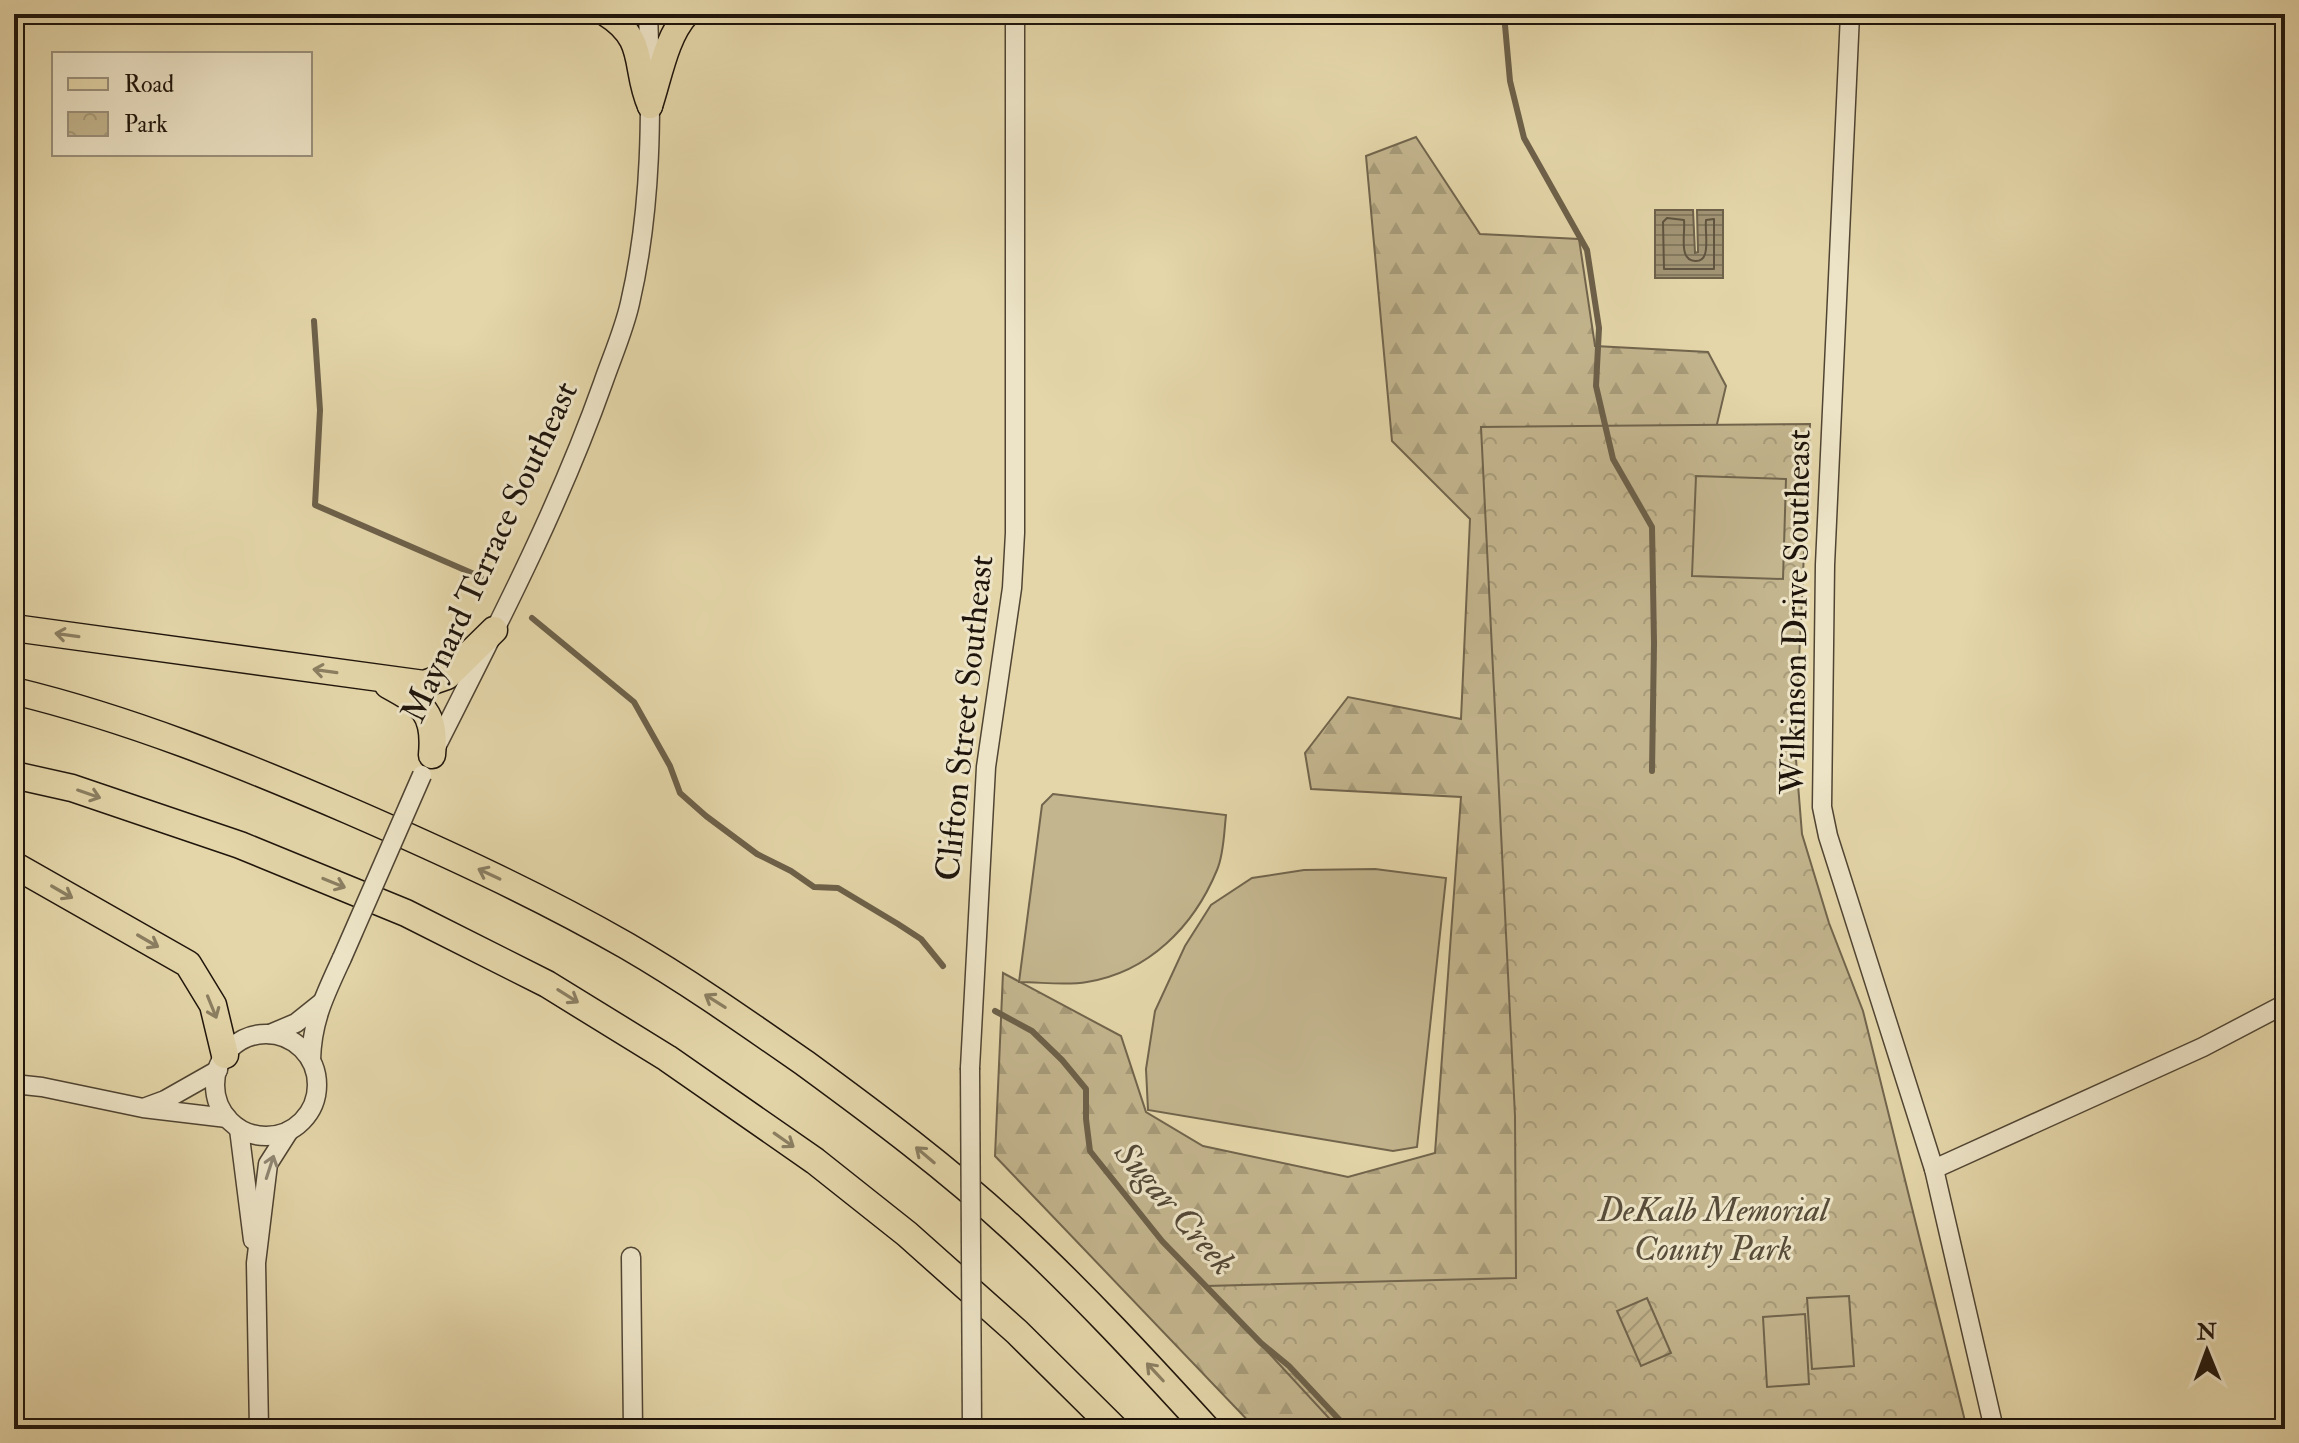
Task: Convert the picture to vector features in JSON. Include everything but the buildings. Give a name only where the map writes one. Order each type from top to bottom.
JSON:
[{"type":"highway","points":[[14,628],[424,684],[447,676],[494,630]]},
{"type":"highway","points":[[371,679],[405,694],[429,715],[434,732],[427,765]]},
{"type":"highway","points":[[14,691],[60,702],[192,746],[307,793],[508,883],[650,961],[724,1006],[867,1108],[1012,1229],[1139,1354],[1207,1429]]},
{"type":"highway","points":[[14,775],[72,788],[240,845],[406,913],[547,984],[667,1058],[815,1161],[907,1234],[1017,1332],[1115,1429]]},
{"type":"highway","points":[[14,865],[188,964],[213,1005],[221,1062]]},
{"type":"main road","points":[[606,14],[621,23],[633,38],[650,106]]},
{"type":"main road","points":[[650,106],[671,44],[680,22],[687,14]]},
{"type":"street","name":"Maynard Terrace Southeast","points":[[311,1060],[312,1034],[321,1003],[427,765],[581,445],[629,307],[646,204],[650,106],[648,14]]},
{"type":"street","name":"Clifton Street Southeast","points":[[972,1429],[970,1068],[986,767],[1012,588],[1015,533],[1015,14]]},
{"type":"street","name":"Wilkinson Drive Southeast","points":[[1850,14],[1825,565],[1822,807],[1828,836],[1934,1169],[1994,1429]]},
{"type":"street","name":"Maynard Terrace Southeast","points":[[270,1034],[296,1023],[321,1003]]},
{"type":"street","points":[[1934,1169],[2203,1047],[2285,1004]]},
{"type":"street","points":[[14,1084],[55,1089],[143,1108],[233,1123],[256,1135],[273,1136],[289,1131],[302,1122],[315,1100],[317,1076],[311,1060],[300,1047],[286,1038],[270,1034],[253,1036],[238,1043],[221,1062],[165,1100],[143,1108]]},
{"type":"street","points":[[221,1062],[215,1086],[218,1103],[233,1123],[256,1263],[259,1429]]},
{"type":"street","points":[[256,1263],[268,1164],[289,1131]]},
{"type":"street","points":[[631,1257],[633,1429]]},
{"type":"green space","points":[[1416,137],[1480,234],[1579,239],[1595,346],[1708,352],[1726,386],[1708,462],[1733,1429],[1256,1429],[995,1156],[1003,973],[1121,1036],[1146,1112],[1203,1146],[1348,1177],[1435,1153],[1461,797],[1311,789],[1305,753],[1348,697],[1461,719],[1470,519],[1392,441],[1366,156]]},
{"type":"green space","name":"DeKalb Memorial County Park","points":[[1810,424],[1795,747],[1802,834],[1829,923],[1863,1011],[1967,1429],[1339,1429],[1207,1286],[1516,1278],[1515,1116],[1481,427]]},
{"type":"green space","points":[[1696,476],[1786,479],[1783,579],[1692,576]]},
{"type":"green space","points":[[1053,794],[1226,815],[1219,864],[1196,910],[1167,943],[1149,957],[1109,977],[1071,984],[1019,982],[1042,805]]},
{"type":"green space","points":[[1375,869],[1446,878],[1417,1147],[1393,1151],[1148,1110],[1146,1069],[1155,1011],[1185,946],[1211,905],[1252,878],[1304,870]]},
{"type":"green space","points":[[1849,1296],[1854,1366],[1812,1369],[1807,1298]]},
{"type":"green space","points":[[1647,1298],[1671,1353],[1641,1366],[1617,1311]]},
{"type":"green space","points":[[1805,1314],[1809,1384],[1767,1387],[1763,1317]]},
{"type":"water","points":[[1655,210],[1693,210],[1695,253],[1698,252],[1697,210],[1723,210],[1723,278],[1655,278]]},
{"type":"waterway","points":[[1504,14],[1510,81],[1524,138],[1587,250],[1599,328],[1596,386],[1613,459],[1652,527],[1652,771]]},
{"type":"waterway","name":"Sugar Creek","points":[[314,321],[320,410],[315,505],[481,577]]},
{"type":"waterway","name":"Sugar Creek","points":[[532,618],[634,702],[670,766],[680,793],[706,816],[757,854],[814,887],[838,888],[898,924],[921,939],[943,966]]},
{"type":"waterway","name":"Sugar Creek","points":[[995,1011],[1032,1031],[1086,1089],[1090,1151],[1162,1241],[1348,1429]]}]
